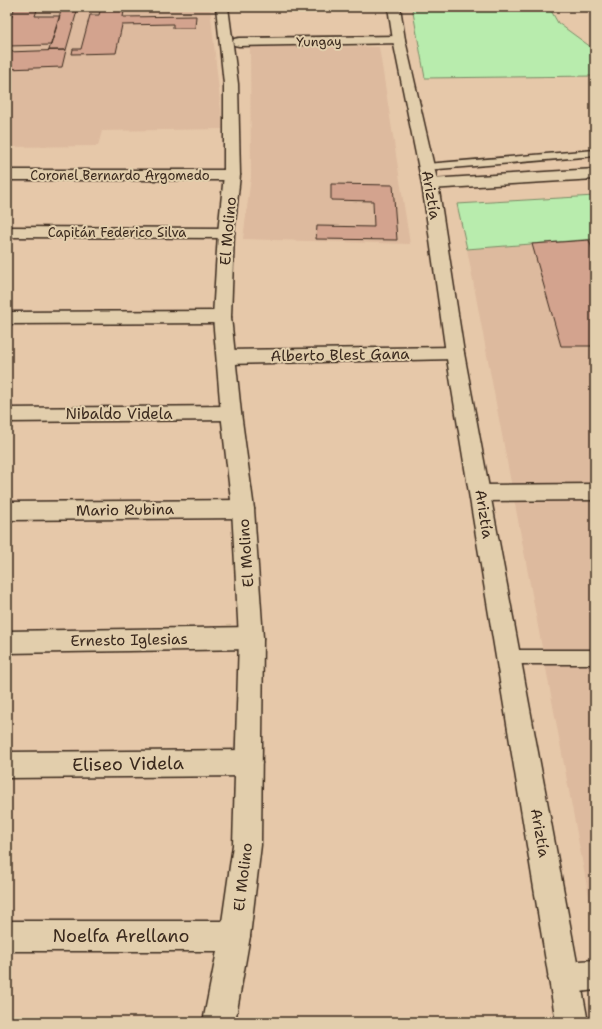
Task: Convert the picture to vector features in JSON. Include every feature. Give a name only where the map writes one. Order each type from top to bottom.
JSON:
[{"type":"main road","name":"El Molino","points":[[219,1022],[235,936],[247,845],[251,638],[243,509],[231,413],[222,317],[226,232],[232,175],[231,84],[222,7]]},
{"type":"main road","name":"Ariztía","points":[[394,7],[398,40],[430,184],[455,353],[481,493],[572,1022]]},
{"type":"main road","name":"Yungay","points":[[238,42],[398,40]]},
{"type":"main road","name":"El Molino","points":[[231,84],[238,42]]},
{"type":"main road","points":[[430,184],[595,174]]},
{"type":"main road","name":"Coronel Bernardo Argomedo","points":[[7,175],[232,175]]},
{"type":"main road","name":"Capitán Federico Silva","points":[[7,232],[226,232]]},
{"type":"main road","points":[[7,318],[222,317]]},
{"type":"main road","name":"Alberto Blest Gana","points":[[226,357],[455,353]]},
{"type":"main road","name":"Nibaldo Videla","points":[[7,415],[231,413]]},
{"type":"main road","points":[[481,493],[595,492]]},
{"type":"main road","name":"Mario Rubina","points":[[7,511],[243,509]]},
{"type":"main road","name":"Ernesto Iglesias","points":[[7,642],[251,638]]},
{"type":"main road","name":"Eliseo Videla","points":[[7,766],[249,763]]},
{"type":"main road","name":"Noelfa Arellano","points":[[7,936],[235,936]]},
{"type":"main road","points":[[564,978],[595,976]]},
{"type":"lane","points":[[426,167],[595,152]]},
{"type":"lane","points":[[509,657],[595,657]]},
{"type":"shaded area","points":[[7,7],[210,7],[223,129],[102,131],[98,146],[7,147]]},
{"type":"shaded area","points":[[250,46],[379,47],[410,244],[243,239],[251,177]]},
{"type":"shaded area","points":[[595,239],[595,929],[467,249]]},
{"type":"green space","points":[[412,7],[549,7],[558,23],[595,50],[595,76],[425,78]]},
{"type":"green space","points":[[595,196],[595,239],[467,249],[457,204]]},
{"type":"building","points":[[15,7],[38,7],[35,16],[60,16],[51,45],[7,46],[7,28]]},
{"type":"building","points":[[61,11],[77,11],[66,50],[49,50]]},
{"type":"building","points":[[100,11],[124,11],[123,17],[196,16],[195,28],[173,28],[173,24],[122,25],[116,53],[72,54],[73,49],[81,49],[90,15],[99,15]]},
{"type":"building","points":[[66,50],[62,67],[7,69],[7,52]]},
{"type":"building","points":[[331,184],[393,185],[397,240],[316,239],[317,226],[374,227],[373,201],[331,200]]},
{"type":"building","points":[[589,240],[595,255],[595,346],[561,346],[532,244]]}]
